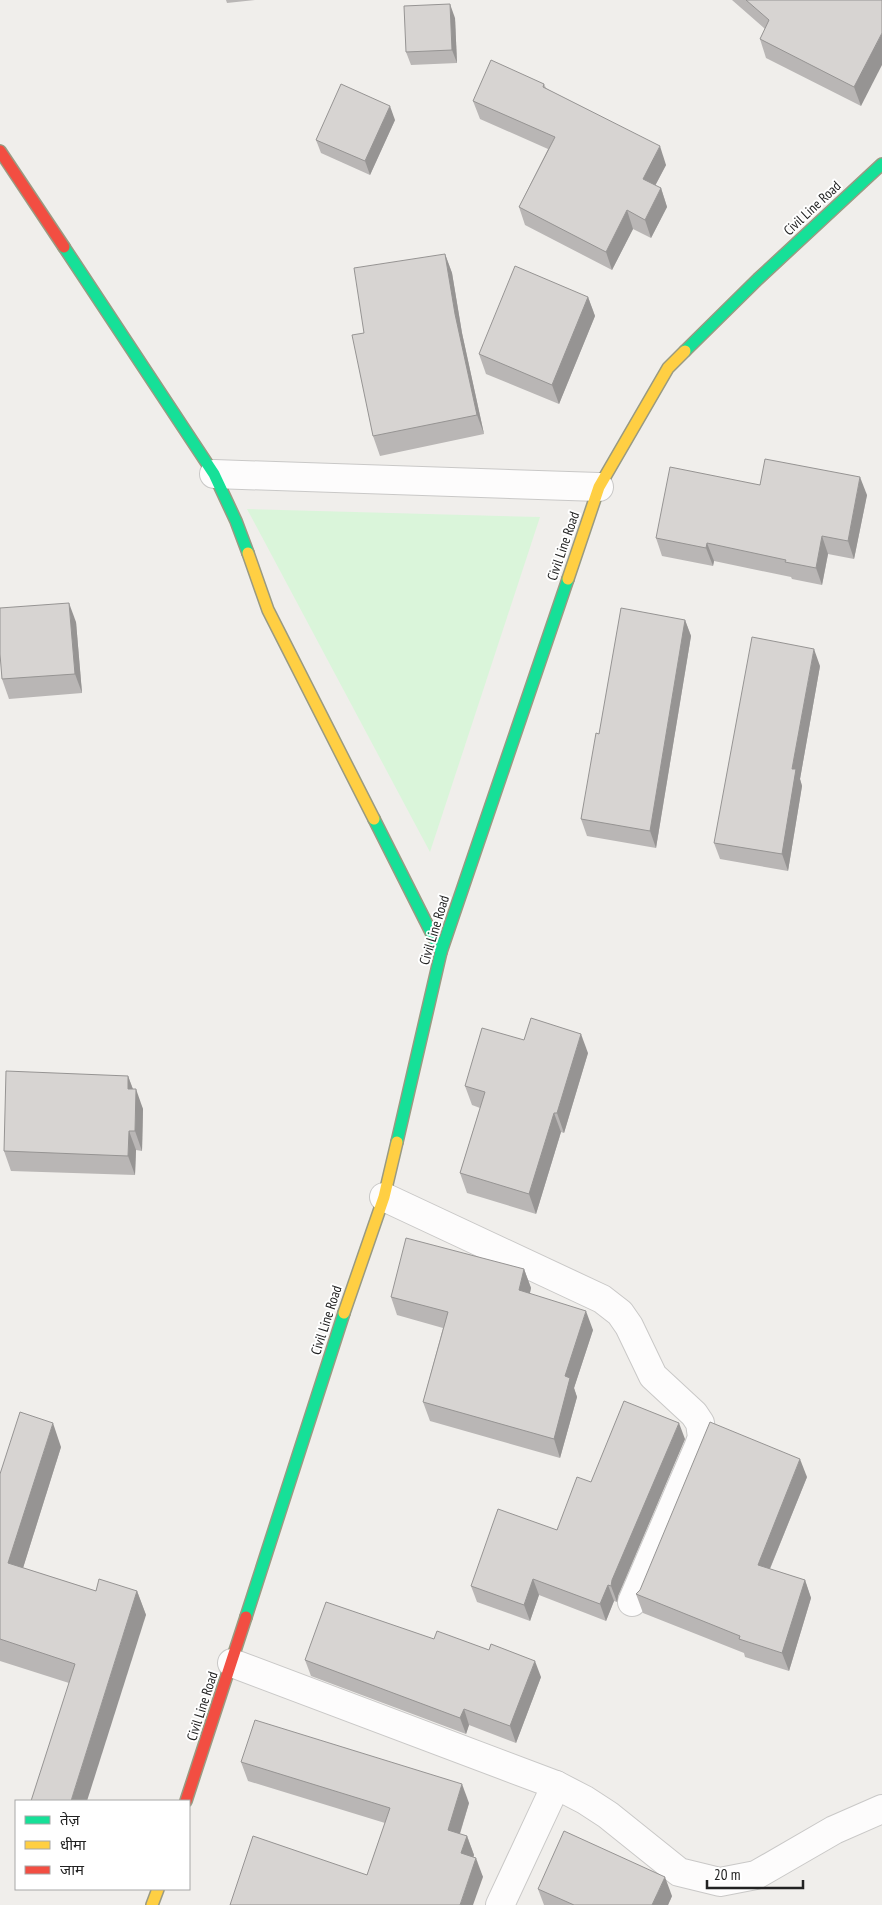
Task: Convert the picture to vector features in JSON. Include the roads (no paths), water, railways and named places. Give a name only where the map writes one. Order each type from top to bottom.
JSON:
[{"type":"street","points":[[0,151],[214,474],[236,521],[268,610],[441,952]]},
{"type":"street","name":"Civil Line Road","points":[[186,1800],[345,1310],[384,1197],[441,952],[599,487],[668,368],[758,279],[882,164]]},
{"type":"street","points":[[214,474],[599,487]]},
{"type":"street","points":[[384,1197],[602,1299],[620,1313],[629,1326],[653,1376],[694,1414],[700,1423],[702,1437],[698,1448],[632,1602]]},
{"type":"street","points":[[232,1663],[556,1786],[585,1800],[608,1815],[679,1872],[720,1882],[756,1875],[834,1830],[882,1809]]},
{"type":"street","points":[[500,1905],[556,1786]]},
{"type":"street","points":[[152,1905],[158,1890]]}]
